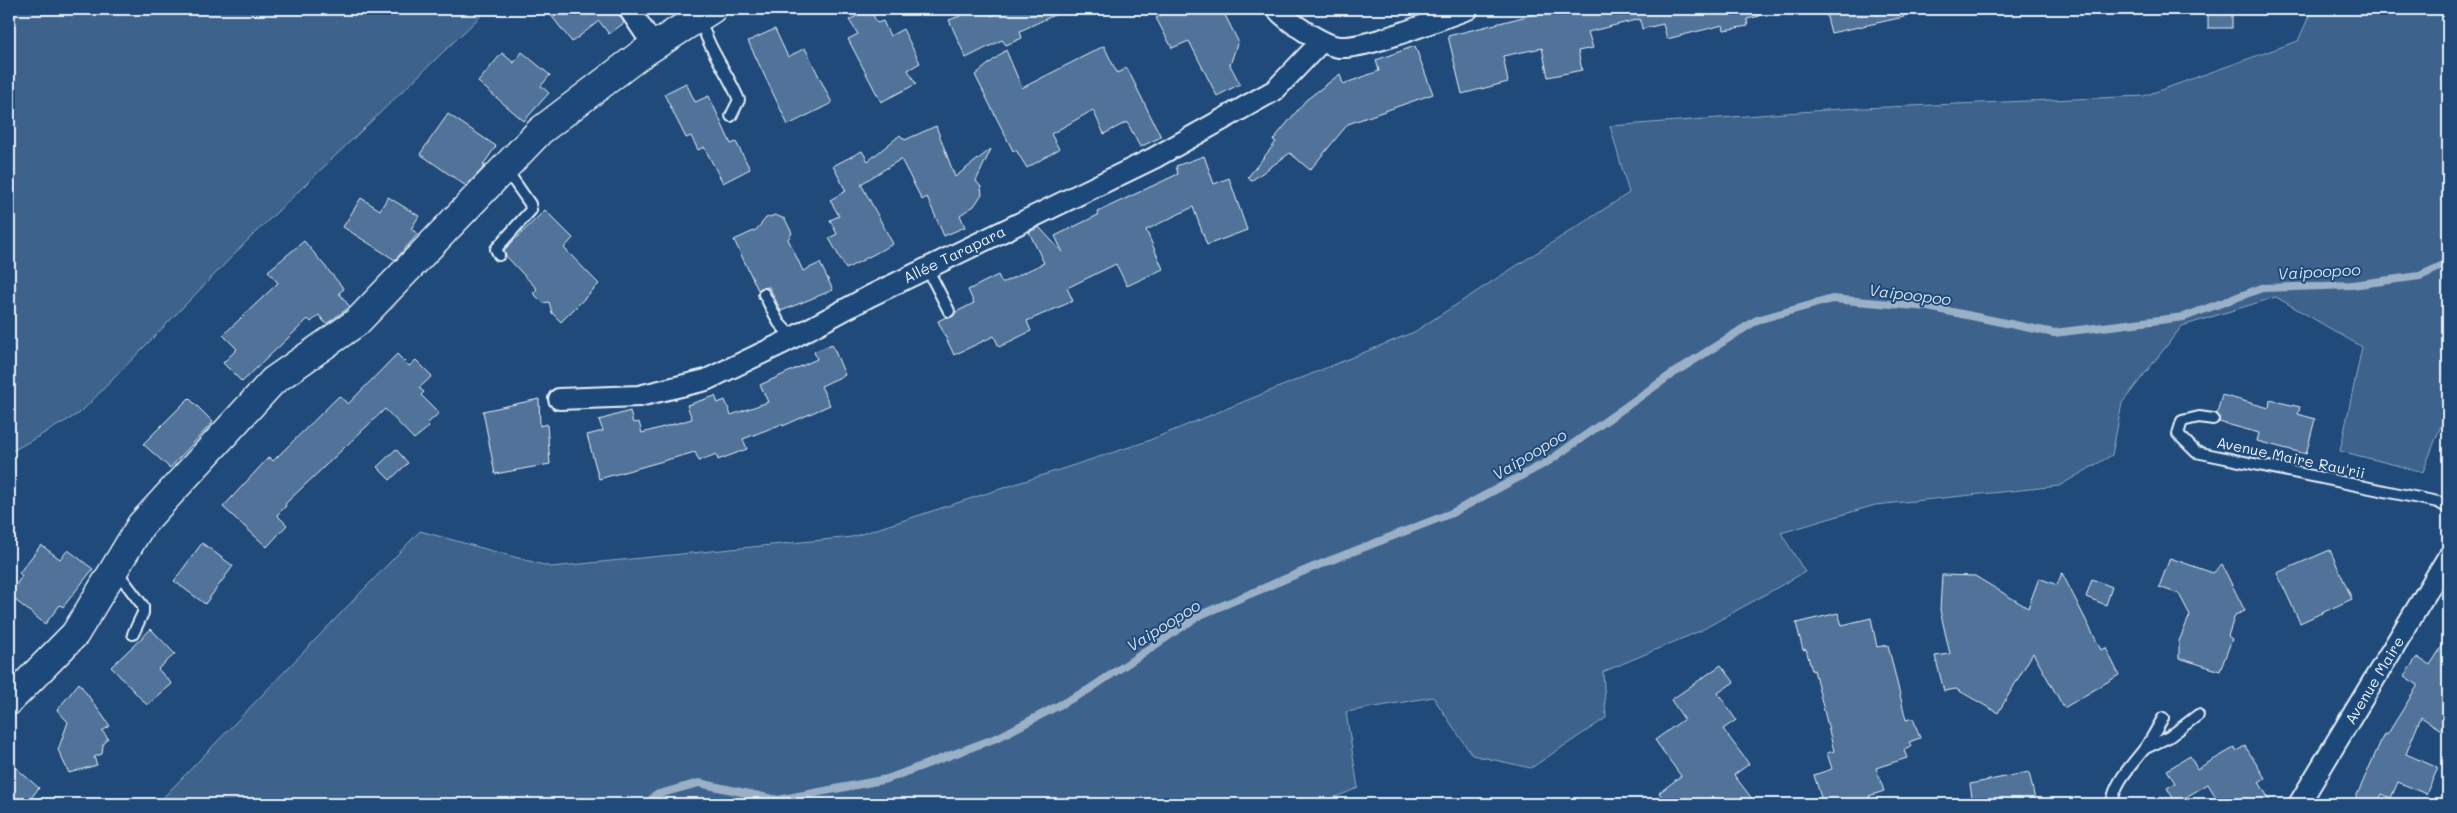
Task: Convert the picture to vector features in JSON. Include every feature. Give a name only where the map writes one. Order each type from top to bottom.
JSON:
[{"type":"main road","points":[[9,701],[74,634],[142,526],[273,381],[357,322],[540,131],[654,46],[706,13]]},
{"type":"street","points":[[629,9],[654,46]]},
{"type":"street","points":[[1278,9],[1321,42],[1339,47],[1362,45],[1468,9]]},
{"type":"street","name":"Allée Tarapara","points":[[559,399],[639,396],[706,380],[793,338],[927,268],[1154,158],[1275,90],[1321,42]]},
{"type":"street","name":"Avenue Maire","points":[[2299,804],[2448,556]]},
{"type":"lane","points":[[706,13],[709,46],[723,68],[739,100],[731,116]]},
{"type":"lane","points":[[499,255],[496,249],[531,210],[530,204],[504,168]]},
{"type":"lane","points":[[927,268],[949,311]]},
{"type":"lane","points":[[764,294],[780,323],[793,338]]},
{"type":"lane","name":"Avenue Maire Rau'rii","points":[[2213,419],[2199,417],[2182,421],[2178,434],[2196,452],[2438,502],[2448,508]]},
{"type":"lane","points":[[115,569],[143,606],[143,613],[133,634]]},
{"type":"lane","points":[[2145,748],[2169,737],[2198,715]]},
{"type":"lane","points":[[2112,804],[2113,795],[2128,767],[2145,748],[2163,718]]},
{"type":"shaded area","points":[[9,9],[488,9],[252,236],[80,413],[9,453]]},
{"type":"shaded area","points":[[2312,9],[2448,9],[2448,407],[2423,472],[2340,451],[2362,347],[2276,297],[2182,326],[2122,403],[2112,455],[2059,486],[1875,505],[1781,533],[1805,572],[1700,631],[1603,672],[1606,718],[1531,768],[1472,755],[1433,697],[1346,712],[1358,788],[1318,804],[157,804],[420,531],[551,567],[852,537],[1145,442],[1414,332],[1629,193],[1610,126],[1840,109],[2144,96],[2298,41]]},
{"type":"building","points":[[546,9],[617,9],[624,23],[609,34],[599,21],[572,42]]},
{"type":"building","points":[[870,9],[877,23],[883,21],[890,36],[903,29],[920,63],[908,70],[916,84],[881,102],[848,39],[858,34],[849,20]]},
{"type":"building","points":[[958,9],[987,9],[991,16],[1009,9],[1067,9],[1020,31],[1022,38],[1006,45],[1002,40],[966,58],[949,20],[960,16]]},
{"type":"building","points":[[1174,9],[1222,9],[1238,41],[1230,65],[1240,84],[1217,96],[1189,41],[1172,48],[1156,18]]},
{"type":"building","points":[[1534,9],[1759,9],[1760,16],[1747,19],[1748,26],[1724,30],[1723,25],[1667,39],[1663,24],[1642,29],[1640,19],[1588,32],[1593,48],[1578,51],[1582,70],[1548,77],[1542,48],[1503,56],[1508,82],[1462,94],[1448,36],[1535,14]]},
{"type":"building","points":[[1825,9],[1903,9],[1904,17],[1831,33]]},
{"type":"building","points":[[2208,9],[2232,9],[2232,28],[2208,28]]},
{"type":"building","points":[[775,29],[788,57],[805,48],[832,103],[788,125],[748,41]]},
{"type":"building","points":[[1104,46],[1117,73],[1127,68],[1161,137],[1140,147],[1127,122],[1104,134],[1093,110],[1051,134],[1059,149],[1027,168],[1016,150],[1013,151],[975,75],[1006,50],[1022,88]]},
{"type":"building","points":[[1415,46],[1433,94],[1348,124],[1310,170],[1290,153],[1251,181],[1248,177],[1276,142],[1273,140],[1306,100],[1340,74],[1343,84],[1379,71],[1376,60]]},
{"type":"building","points":[[522,52],[550,75],[541,86],[549,93],[524,121],[478,82],[502,53],[514,63]]},
{"type":"building","points":[[686,83],[695,102],[709,96],[731,144],[736,142],[750,169],[723,183],[704,147],[698,150],[691,136],[686,138],[664,94]]},
{"type":"building","points":[[448,114],[496,146],[483,165],[485,166],[466,186],[420,154]]},
{"type":"building","points":[[936,126],[955,177],[991,149],[976,181],[981,187],[982,194],[974,206],[960,215],[965,227],[944,236],[927,197],[922,200],[901,159],[861,184],[893,244],[846,269],[829,238],[837,234],[830,220],[839,216],[830,200],[846,191],[833,166],[862,151],[868,161],[900,135],[905,140]]},
{"type":"building","points":[[1204,156],[1214,184],[1229,178],[1247,230],[1207,245],[1193,207],[1146,230],[1163,269],[1127,286],[1116,264],[1067,288],[1073,301],[1027,321],[1031,331],[999,347],[994,336],[954,355],[938,321],[946,317],[952,317],[956,312],[974,303],[968,290],[998,275],[1002,283],[1044,263],[1029,232],[1039,227],[1063,253],[1055,236],[1098,215],[1097,212],[1178,174],[1176,166]]},
{"type":"building","points":[[388,197],[419,216],[411,229],[418,234],[395,260],[343,227],[361,198],[380,210]]},
{"type":"building","points":[[545,210],[573,238],[564,248],[599,284],[561,322],[552,313],[549,302],[543,303],[533,293],[537,289],[506,256],[504,250]]},
{"type":"building","points":[[775,215],[785,219],[792,233],[788,239],[803,271],[820,263],[833,290],[781,311],[769,287],[758,290],[734,240],[756,230],[766,218]]},
{"type":"building","points":[[304,241],[344,289],[339,293],[350,307],[326,324],[319,315],[311,322],[308,319],[242,382],[223,363],[237,349],[223,335],[278,283],[268,271]]},
{"type":"building","points":[[832,344],[845,375],[821,386],[830,405],[783,426],[782,424],[743,439],[747,449],[718,460],[716,454],[699,461],[695,452],[599,479],[587,435],[603,431],[599,420],[630,411],[633,423],[639,422],[642,433],[692,419],[687,405],[715,396],[718,403],[725,400],[731,415],[768,402],[760,385],[817,359],[814,352]]},
{"type":"building","points":[[397,354],[409,366],[416,360],[432,376],[419,388],[424,392],[421,395],[439,413],[427,424],[429,427],[414,439],[385,409],[285,504],[286,506],[277,515],[287,525],[267,547],[223,507],[269,457],[273,461],[339,396],[348,404]]},
{"type":"building","points":[[2222,395],[2269,408],[2270,400],[2300,407],[2298,414],[2315,419],[2306,454],[2257,441],[2259,433],[2219,422],[2217,413]]},
{"type":"building","points":[[189,398],[213,422],[170,468],[143,444]]},
{"type":"building","points":[[539,399],[540,426],[547,424],[550,464],[495,474],[483,411]]},
{"type":"building","points":[[396,449],[408,463],[390,480],[377,467]]},
{"type":"building","points":[[202,543],[233,566],[205,604],[174,581]]},
{"type":"building","points":[[41,545],[60,559],[68,550],[93,569],[63,607],[60,605],[45,624],[9,595],[22,576],[19,573]]},
{"type":"building","points":[[2330,550],[2352,599],[2300,623],[2277,573]]},
{"type":"building","points":[[2170,558],[2213,573],[2222,565],[2245,611],[2235,615],[2228,636],[2232,639],[2220,671],[2179,658],[2179,641],[2190,615],[2179,594],[2159,587]]},
{"type":"building","points":[[2062,573],[2101,650],[2106,648],[2119,675],[2064,708],[2033,653],[1998,713],[1956,689],[1944,691],[1935,656],[1950,654],[1940,610],[1942,575],[1975,576],[2028,608],[2039,578],[2057,585]]},
{"type":"building","points":[[2092,579],[2112,587],[2106,605],[2086,597]]},
{"type":"building","points":[[1838,613],[1842,625],[1871,618],[1877,647],[1888,645],[1906,720],[1913,718],[1920,738],[1909,742],[1911,747],[1904,750],[1907,758],[1876,768],[1884,791],[1869,796],[1871,804],[1823,804],[1814,775],[1832,769],[1827,753],[1834,751],[1814,670],[1812,671],[1806,649],[1803,650],[1796,623]]},
{"type":"building","points":[[151,629],[175,654],[158,669],[172,684],[147,705],[111,667]]},
{"type":"building","points":[[2448,637],[2448,718],[2441,730],[2421,717],[2406,754],[2438,768],[2426,794],[2398,782],[2391,798],[2382,794],[2377,804],[2353,804],[2384,734],[2387,735],[2418,685],[2404,676],[2417,657],[2430,665]]},
{"type":"building","points":[[1721,665],[1734,682],[1718,693],[1736,720],[1723,729],[1749,764],[1734,775],[1756,804],[1668,804],[1659,793],[1681,776],[1655,740],[1684,719],[1671,700]]},
{"type":"building","points":[[79,683],[110,726],[102,731],[108,738],[103,745],[102,754],[94,757],[97,765],[69,773],[58,750],[68,722],[57,710]]},
{"type":"building","points":[[2245,746],[2265,778],[2259,782],[2272,804],[2220,804],[2208,784],[2176,803],[2167,788],[2175,783],[2167,770],[2190,756],[2197,769],[2234,748],[2236,751]]},
{"type":"building","points":[[9,762],[39,788],[26,804],[9,804]]},
{"type":"building","points":[[2029,772],[2036,804],[1973,804],[1970,784]]},
{"type":"waterway","name":"Vaipoopoo","points":[[649,804],[655,795],[699,783],[778,800],[887,779],[999,737],[1088,690],[1200,615],[1316,566],[1452,513],[1549,461],[1672,374],[1757,320],[1832,299],[1928,307],[2054,333],[2184,317],[2262,288],[2352,285],[2420,276],[2448,263]]}]
